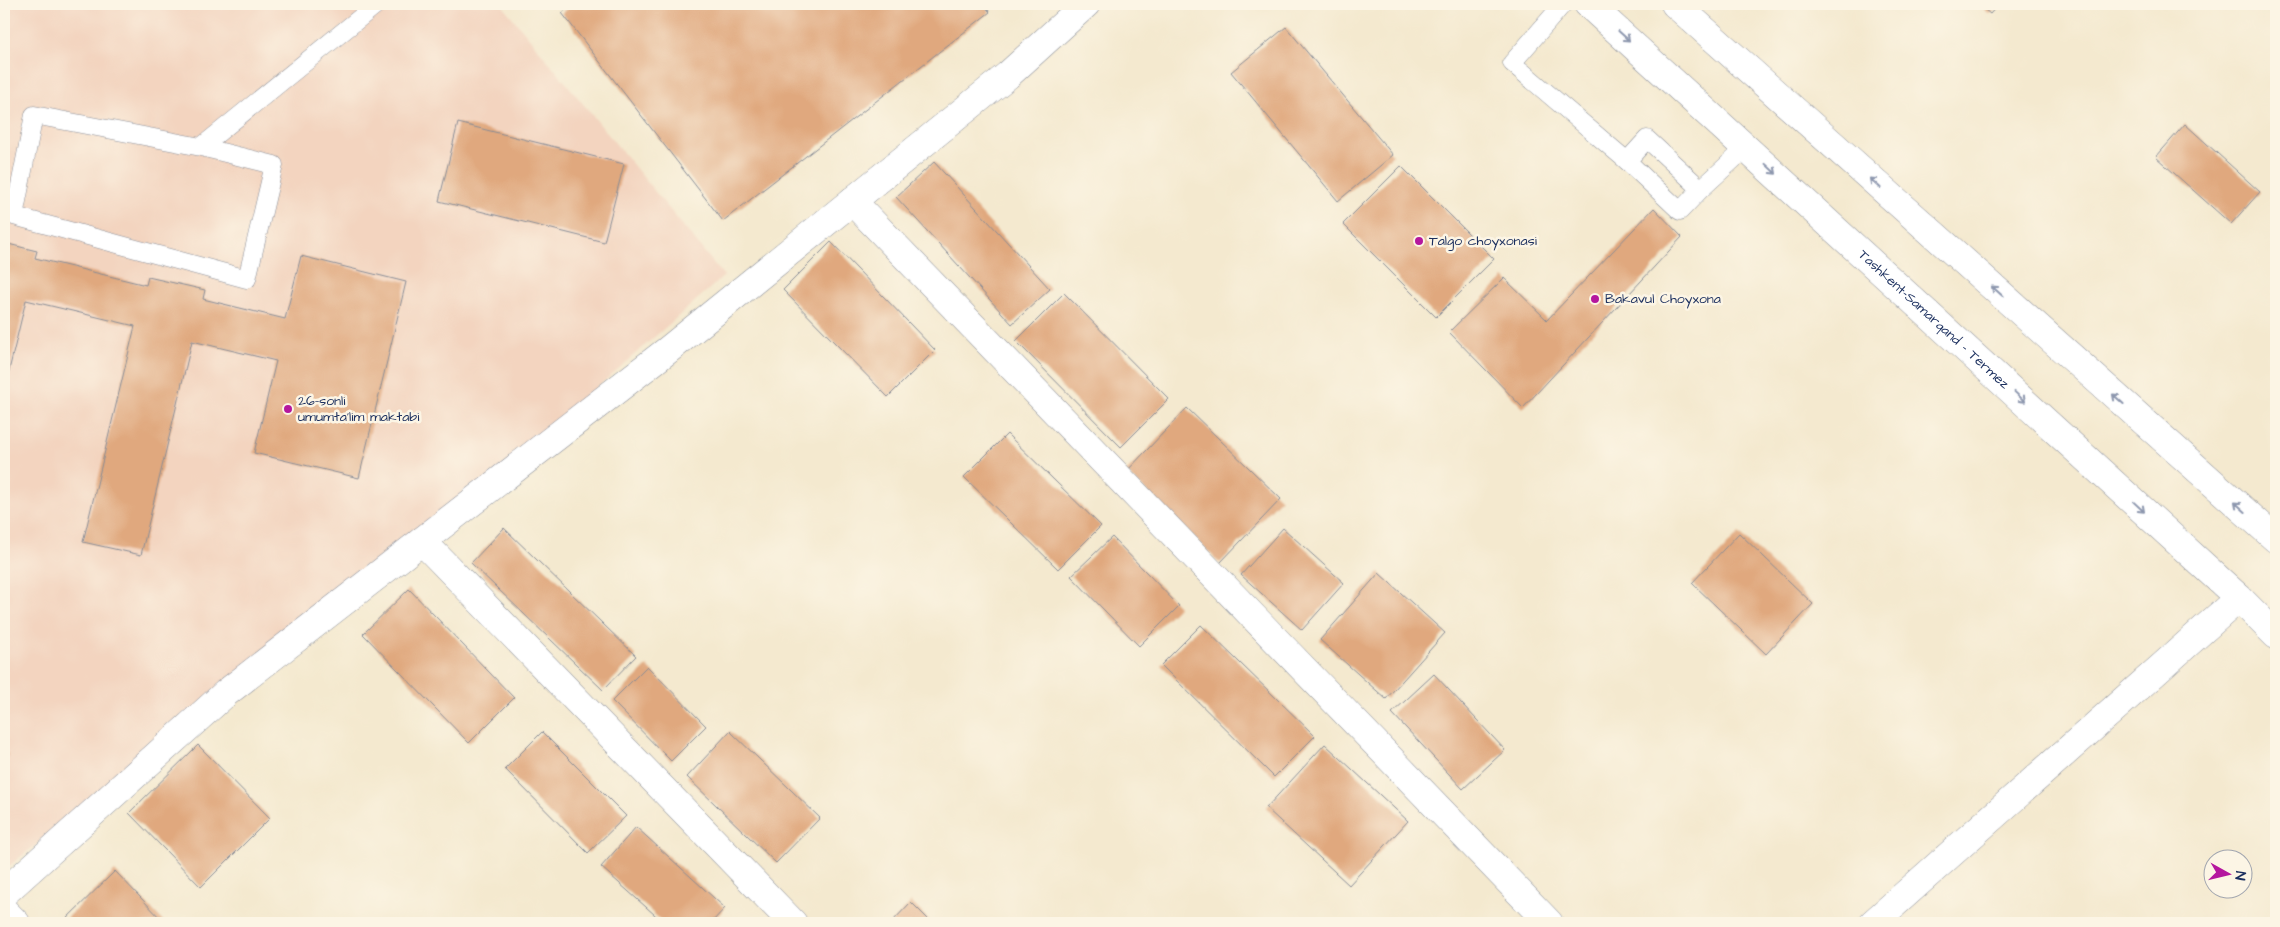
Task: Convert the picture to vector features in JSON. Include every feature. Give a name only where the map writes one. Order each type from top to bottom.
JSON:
[{"type":"main road","points":[[4,893],[226,693],[668,350],[1008,75],[1086,4]]},
{"type":"main road","name":"Tashkent-Samarqand - Termez","points":[[1588,4],[1747,147],[2276,635]]},
{"type":"main road","points":[[1675,4],[2276,539]]},
{"type":"main road","points":[[852,201],[1549,923]]},
{"type":"main road","points":[[422,542],[793,923]]},
{"type":"main road","points":[[1873,923],[2238,598]]},
{"type":"main road","points":[[4,911],[16,923]]},
{"type":"lane","points":[[201,147],[274,166],[247,279],[14,216],[34,116],[201,147],[377,4]]},
{"type":"lane","points":[[1563,4],[1512,63],[1627,161],[1680,211],[1747,147]]},
{"type":"lane","points":[[1627,161],[1647,139],[1701,189]]},
{"type":"shaded area","name":"26-sonli umumta'lim maktabi","points":[[4,4],[505,4],[503,6],[724,276],[422,541],[4,870]]},
{"type":"building","points":[[574,4],[983,4],[990,12],[723,221],[562,13]]},
{"type":"building","points":[[1978,4],[1999,4],[1990,14]]},
{"type":"building","points":[[1286,27],[1393,155],[1338,201],[1231,72]]},
{"type":"building","points":[[458,123],[624,164],[604,242],[439,201]]},
{"type":"building","points":[[2185,124],[2260,192],[2231,224],[2156,157]]},
{"type":"building","points":[[934,162],[1050,289],[1012,324],[896,197]]},
{"type":"building","name":"Talgo choyxonasi","points":[[1401,166],[1494,259],[1436,317],[1343,224]]},
{"type":"building","name":"Bakavul Choyxona","points":[[1654,208],[1682,237],[1523,408],[1449,332],[1504,278],[1547,320]]},
{"type":"building","points":[[831,242],[935,350],[888,397],[783,290]]},
{"type":"building","points":[[4,243],[37,251],[35,258],[146,285],[148,277],[205,290],[203,299],[285,319],[301,256],[406,282],[359,478],[254,453],[276,361],[192,341],[141,555],[83,542],[135,326],[26,300],[4,391]]},
{"type":"building","points":[[1064,293],[1169,399],[1121,447],[1016,341]]},
{"type":"building","points":[[1187,408],[1281,499],[1220,563],[1126,472]]},
{"type":"building","points":[[1007,434],[1101,526],[1058,569],[964,477]]},
{"type":"building","points":[[504,528],[636,656],[603,690],[471,563]]},
{"type":"building","points":[[1283,528],[1344,583],[1302,630],[1241,575]]},
{"type":"building","points":[[1739,533],[1813,604],[1766,654],[1692,583]]},
{"type":"building","points":[[1112,537],[1179,606],[1139,646],[1071,576]]},
{"type":"building","points":[[1379,573],[1445,633],[1386,699],[1320,640]]},
{"type":"building","points":[[409,589],[514,698],[469,743],[363,634]]},
{"type":"building","points":[[1201,625],[1315,736],[1274,777],[1161,665]]},
{"type":"building","points":[[647,666],[706,726],[671,761],[612,701]]},
{"type":"building","points":[[1434,674],[1505,750],[1463,789],[1392,713]]},
{"type":"building","points":[[730,731],[820,818],[776,863],[687,777]]},
{"type":"building","points":[[542,732],[626,816],[588,853],[505,769]]},
{"type":"building","points":[[1325,744],[1408,821],[1349,885],[1266,808]]},
{"type":"building","points":[[198,745],[270,818],[201,887],[129,813]]},
{"type":"building","points":[[4,752],[8,754],[4,766]]},
{"type":"building","points":[[636,827],[725,908],[711,923],[664,923],[601,867]]},
{"type":"building","points":[[115,871],[165,923],[62,923]]},
{"type":"building","points":[[911,902],[932,923],[891,923]]},
{"type":"place","name":"Talgo choyxonasi","points":[[1419,241]]},
{"type":"place","name":"Bakavul Choyxona","points":[[1595,299]]},
{"type":"place","name":"26-sonli umumta'lim maktabi","points":[[288,409]]}]
